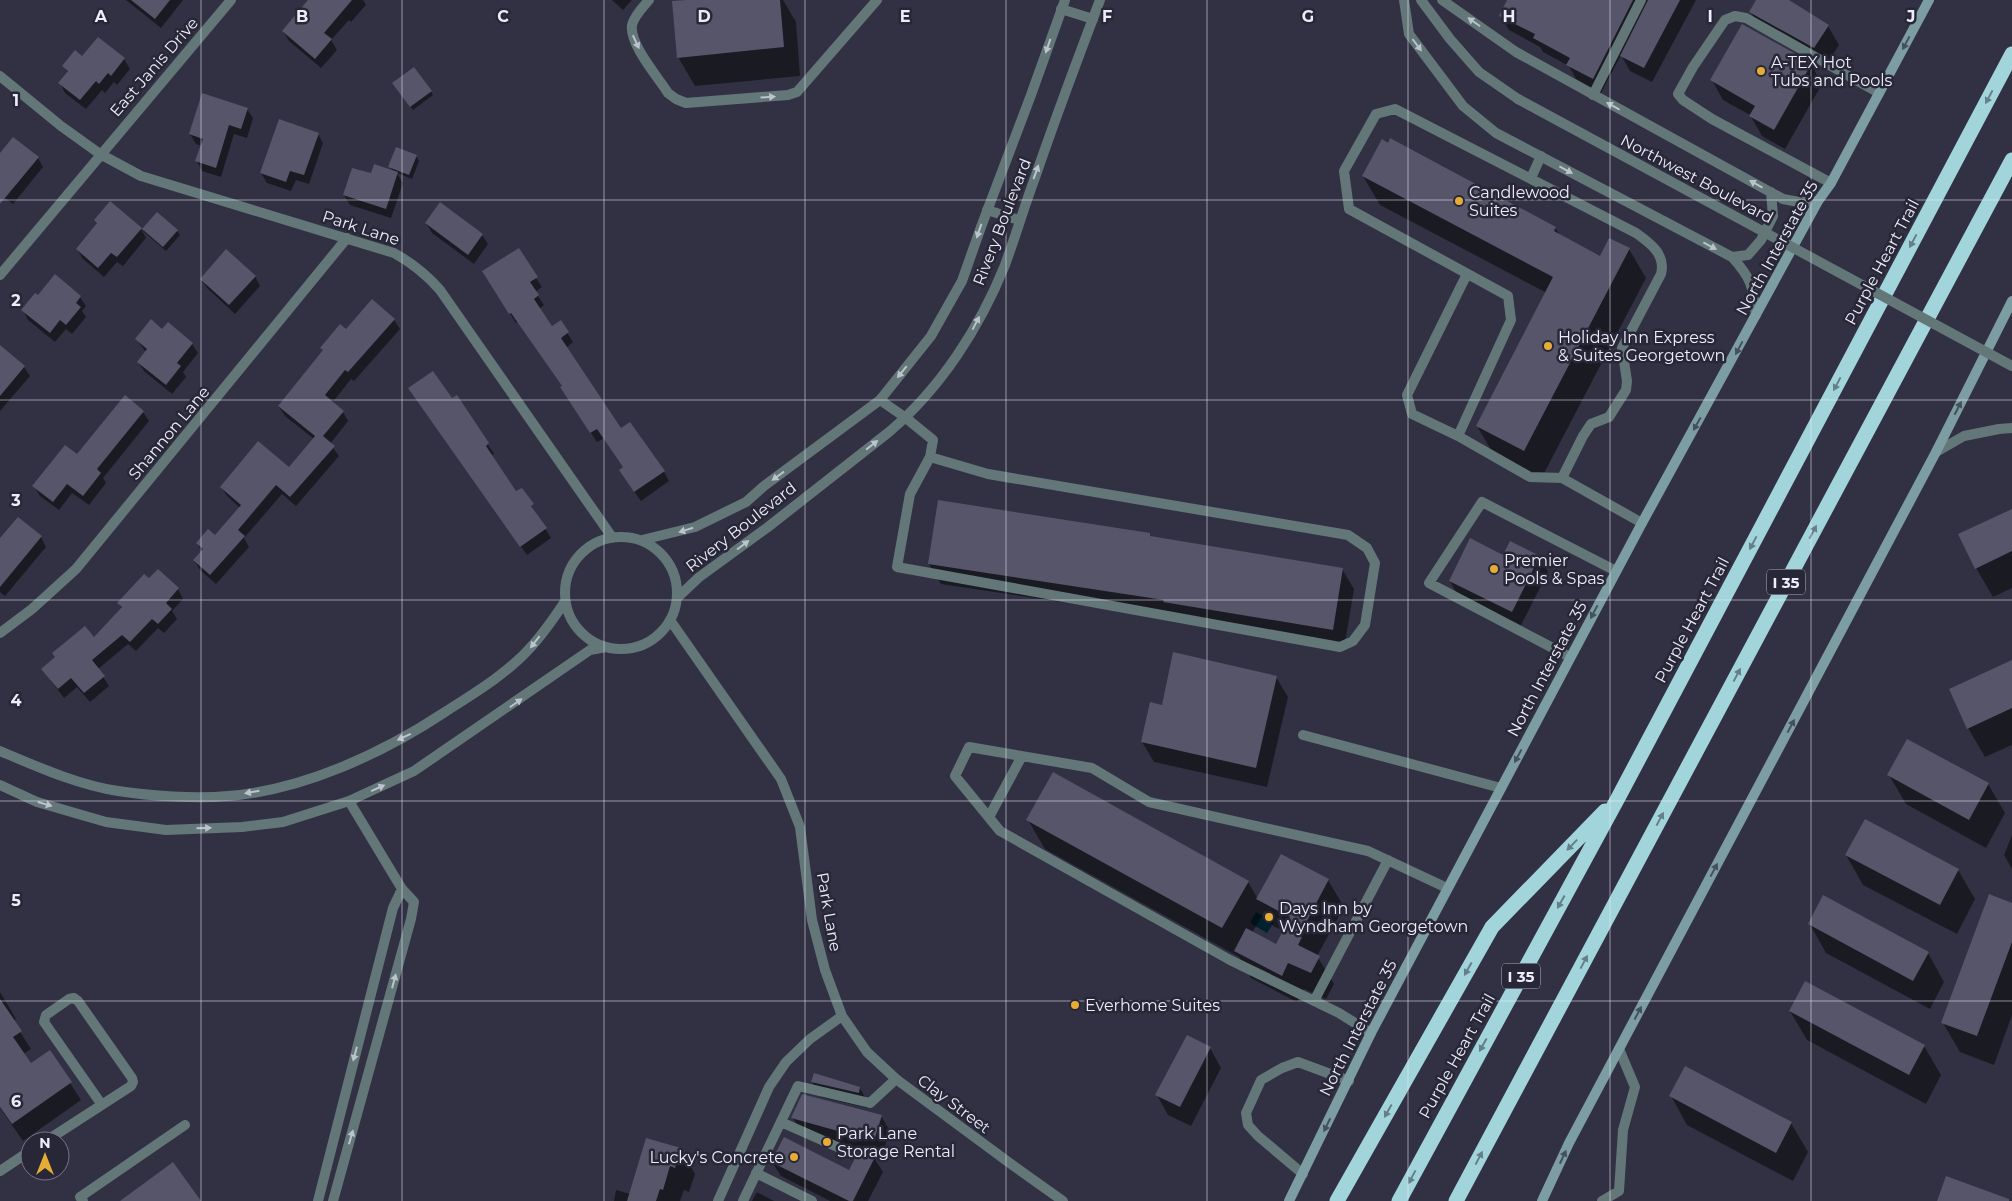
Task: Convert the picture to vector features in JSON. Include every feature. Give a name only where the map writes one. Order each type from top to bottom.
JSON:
[{"type":"highway","name":"Purple Heart Trail","points":[[1399,1201],[1618,798],[2012,54]]},
{"type":"highway","name":"I 35","points":[[1456,1201],[2012,160]]},
{"type":"highway","points":[[1337,1201],[1492,927],[1618,798]]},
{"type":"main road","name":"North Interstate 35","points":[[1289,1201],[1349,1081],[1370,1033],[1616,571],[1818,201],[1831,183],[1929,0]]},
{"type":"main road","points":[[1542,1201],[1569,1143],[1936,452],[2012,302]]},
{"type":"street","name":"East Janis Drive","points":[[0,275],[231,0]]},
{"type":"street","points":[[650,0],[636,16],[632,25],[634,42],[668,93],[676,99],[686,102],[788,95],[797,92],[877,0]]},
{"type":"street","name":"Rivery Boulevard","points":[[678,597],[698,578],[768,527],[906,418],[943,375],[965,343],[1004,265],[1100,0]]},
{"type":"street","points":[[1404,0],[1409,34],[1464,106],[1496,133],[1732,257],[1747,274],[1754,292],[1756,315]]},
{"type":"street","name":"Northwest Boulevard","points":[[1421,0],[1450,39],[1479,72],[1518,100],[2012,366]]},
{"type":"street","points":[[1442,0],[1516,52],[1783,199],[1799,202],[1818,201]]},
{"type":"street","points":[[1593,95],[1641,0]]},
{"type":"street","points":[[1063,4],[1093,19]]},
{"type":"street","name":"Rivery Boulevard","points":[[642,540],[695,527],[746,502],[764,486],[880,400],[931,336],[962,281],[1063,4]]},
{"type":"street","points":[[1831,183],[1712,119],[1683,100],[1678,94],[1693,67],[1725,20],[1735,16],[1746,18],[1879,93]]},
{"type":"street","name":"Park Lane","points":[[0,76],[61,126],[100,154],[141,176],[394,252],[420,270],[440,290],[612,537]]},
{"type":"street","points":[[1458,436],[1511,320],[1508,296],[1349,209],[1344,171],[1376,114],[1395,109],[1531,178],[1607,220],[1636,233],[1654,246],[1663,265],[1661,274],[1622,348],[1627,381],[1626,390],[1608,417],[1591,424],[1562,478]]},
{"type":"street","points":[[1531,178],[1541,156]]},
{"type":"street","points":[[1732,257],[1748,255],[1761,240],[1773,216],[1772,192]]},
{"type":"street","points":[[987,210],[1019,220]]},
{"type":"street","name":"Shannon Lane","points":[[0,633],[32,609],[76,569],[347,238]]},
{"type":"street","points":[[1467,274],[1407,395],[1412,414],[1458,436],[1530,477],[1562,478],[1642,523]]},
{"type":"street","points":[[880,400],[933,440],[930,457],[910,494],[897,567],[1340,647],[1353,641],[1365,625],[1374,563],[1367,548],[1348,536],[988,474],[930,457]]},
{"type":"street","points":[[1936,452],[1964,436],[2012,428]]},
{"type":"street","points":[[1570,658],[1429,583],[1482,502],[1616,571]]},
{"type":"street","points":[[0,751],[52,772],[117,791],[159,796],[228,796],[289,785],[331,772],[416,732],[485,686],[530,649],[564,603],[567,576],[574,562],[592,545],[612,537],[627,536],[642,540],[665,557],[672,568],[676,580],[678,597],[670,620],[652,640],[637,647],[622,649],[594,643],[577,628],[564,603]]},
{"type":"street","name":"Park Lane","points":[[670,620],[781,779],[800,827],[812,920],[825,970],[842,1016]]},
{"type":"street","points":[[0,785],[37,802],[106,822],[166,830],[242,827],[283,822],[349,801],[414,771],[590,650],[606,647]]},
{"type":"street","points":[[1303,735],[1501,788]]},
{"type":"street","points":[[1370,1033],[1339,1013],[1230,960],[1000,831],[956,776],[969,747],[1092,768],[1149,802],[1368,851],[1448,888]]},
{"type":"street","points":[[989,817],[1022,756]]},
{"type":"street","points":[[333,1201],[411,919],[414,902],[402,889],[349,801]]},
{"type":"street","points":[[1314,1001],[1388,860]]},
{"type":"street","points":[[318,1201],[394,908],[402,889]]},
{"type":"street","points":[[62,1131],[102,1105],[131,1086],[133,1082],[78,1001],[74,998],[70,999],[46,1015],[44,1022],[102,1105]]},
{"type":"street","points":[[718,1201],[769,1087],[786,1062],[810,1039],[842,1016]]},
{"type":"street","name":"Clay Street","points":[[842,1016],[867,1052],[896,1079],[1063,1201]]},
{"type":"street","points":[[360,1035],[378,1040]]},
{"type":"street","points":[[1602,1201],[1619,1191],[1623,1130],[1635,1087],[1619,1050]]},
{"type":"street","points":[[1303,1174],[1258,1136],[1248,1125],[1246,1113],[1261,1080],[1282,1068],[1298,1062],[1349,1081]]},
{"type":"street","points":[[743,1201],[798,1086],[870,1103],[896,1079]]},
{"type":"street","points":[[781,1122],[851,1153]]},
{"type":"street","points":[[83,1201],[80,1197],[185,1125]]},
{"type":"street","points":[[0,1171],[20,1158]]},
{"type":"street","points":[[328,1162],[343,1166]]},
{"type":"street","points":[[756,1173],[812,1201]]},
{"type":"water","points":[[1256,912],[1274,922],[1267,933],[1250,923]]},
{"type":"building","points":[[131,0],[170,0],[155,19]]},
{"type":"building","points":[[308,0],[352,0],[324,33],[332,39],[315,59],[282,31]]},
{"type":"building","points":[[780,0],[784,47],[677,58],[672,1]]},
{"type":"building","points":[[1507,0],[1633,0],[1593,79],[1566,65],[1570,58],[1533,38],[1535,34],[1499,16]]},
{"type":"building","points":[[1648,0],[1680,0],[1644,68],[1620,56]]},
{"type":"building","points":[[1756,0],[1789,0],[1829,25],[1814,48],[1749,12]]},
{"type":"building","name":"A-TEX Hot Tubs and Pools","points":[[1742,24],[1812,63],[1774,130],[1749,116],[1755,106],[1710,80]]},
{"type":"building","points":[[98,37],[125,58],[111,76],[108,73],[99,84],[96,81],[80,100],[58,83],[68,71],[62,66],[75,50],[82,56]]},
{"type":"building","points":[[414,67],[432,91],[410,107],[392,83]]},
{"type":"building","points":[[202,93],[248,108],[241,129],[229,125],[216,168],[195,161],[203,139],[189,134]]},
{"type":"building","points":[[279,119],[319,133],[304,175],[290,171],[286,182],[260,173]]},
{"type":"building","points":[[13,137],[39,157],[0,204],[0,153]]},
{"type":"building","points":[[1390,138],[1556,227],[1554,231],[1600,256],[1609,238],[1630,248],[1524,451],[1476,426],[1553,277],[1362,176],[1382,139],[1388,143]]},
{"type":"building","points":[[396,147],[417,155],[409,175],[388,167]]},
{"type":"building","points":[[374,164],[398,172],[386,209],[343,195],[352,168],[371,173]]},
{"type":"building","points":[[110,201],[142,228],[117,257],[111,253],[98,268],[76,249],[97,223],[94,220]]},
{"type":"building","points":[[440,202],[483,234],[468,255],[425,223]]},
{"type":"building","points":[[157,212],[178,230],[163,247],[142,229]]},
{"type":"building","points":[[519,248],[538,277],[530,282],[539,295],[534,299],[552,326],[561,320],[569,332],[561,338],[621,428],[630,422],[665,471],[634,492],[619,470],[623,467],[597,429],[590,433],[560,387],[562,386],[511,313],[509,314],[482,271]]},
{"type":"building","points":[[226,249],[256,276],[229,305],[200,279]]},
{"type":"building","points":[[55,274],[81,296],[76,303],[81,307],[66,325],[60,320],[50,333],[21,310],[35,293],[38,295]]},
{"type":"building","points":[[372,299],[395,319],[348,372],[345,370],[325,395],[344,411],[323,436],[335,446],[290,497],[276,485],[238,530],[245,536],[210,575],[193,560],[203,549],[196,543],[208,529],[215,535],[241,505],[220,487],[258,441],[289,467],[315,436],[278,406],[323,350],[320,348],[340,324],[346,329]]},
{"type":"building","points":[[151,319],[162,329],[168,322],[193,343],[177,363],[181,366],[166,385],[137,362],[147,349],[135,339]]},
{"type":"building","points":[[0,345],[25,366],[0,396]]},
{"type":"building","points":[[433,371],[452,398],[457,395],[489,443],[486,446],[516,491],[522,488],[534,504],[531,506],[547,528],[520,547],[408,388]]},
{"type":"building","points":[[125,395],[144,411],[97,469],[101,473],[83,496],[67,484],[53,502],[32,486],[65,445],[77,454]]},
{"type":"building","points":[[938,500],[1150,533],[1150,536],[1343,568],[1333,630],[1163,602],[1164,600],[928,564]]},
{"type":"building","points":[[2012,509],[2012,551],[1975,569],[1958,534]]},
{"type":"building","points":[[18,517],[42,536],[0,587],[0,538]]},
{"type":"building","name":"Premier Pools & Spas","points":[[1470,538],[1503,555],[1510,541],[1540,556],[1512,612],[1449,581]]},
{"type":"building","points":[[158,569],[179,588],[166,603],[172,609],[158,624],[152,619],[130,642],[122,635],[92,660],[105,676],[84,693],[71,678],[58,689],[41,669],[55,657],[52,653],[85,626],[94,637],[122,607],[117,603],[144,574],[149,578]]},
{"type":"building","points":[[1173,652],[1277,676],[1256,768],[1141,742],[1150,702],[1162,705]]},
{"type":"building","points":[[2012,660],[2012,708],[1967,729],[1949,689]]},
{"type":"building","points":[[1907,739],[1989,783],[1969,820],[1887,775]]},
{"type":"building","points":[[1053,772],[1249,881],[1222,928],[1026,820]]},
{"type":"building","points":[[1865,819],[1959,869],[1940,905],[1845,855]]},
{"type":"building","points":[[1281,854],[1329,879],[1299,936],[1302,937],[1298,945],[1320,956],[1311,973],[1288,963],[1282,976],[1234,951],[1246,928],[1276,944],[1290,917],[1256,899]]},
{"type":"building","points":[[1989,894],[2012,903],[2012,942],[1977,1036],[1941,1023]]},
{"type":"building","points":[[1823,895],[1929,952],[1913,981],[1808,924]]},
{"type":"building","points":[[1805,981],[1925,1045],[1909,1075],[1789,1011]]},
{"type":"building","points":[[0,999],[22,1031],[13,1037],[31,1063],[50,1050],[72,1082],[12,1124],[0,1107]]},
{"type":"building","points":[[1187,1035],[1211,1047],[1180,1107],[1155,1095]]},
{"type":"building","points":[[1685,1066],[1792,1122],[1776,1153],[1669,1096]]},
{"type":"building","points":[[814,1073],[860,1087],[859,1093],[811,1082]]},
{"type":"building","points":[[802,1094],[882,1115],[874,1141],[791,1118]]},
{"type":"building","points":[[784,1137],[849,1170],[860,1149],[875,1157],[853,1201],[849,1201],[771,1162]]},
{"type":"building","points":[[646,1138],[681,1148],[675,1168],[670,1166],[663,1190],[660,1189],[656,1201],[627,1201]]},
{"type":"building","points":[[173,1162],[201,1201],[120,1201]]},
{"type":"building","points":[[1946,1176],[2009,1199],[2009,1201],[1937,1201]]},
{"type":"place","name":"A-TEX Hot Tubs and Pools","points":[[1761,71]]},
{"type":"place","name":"Candlewood Suites","points":[[1459,201]]},
{"type":"place","name":"Holiday Inn Express & Suites Georgetown","points":[[1548,346]]},
{"type":"place","name":"Premier Pools & Spas","points":[[1494,569]]},
{"type":"place","name":"Days Inn by Wyndham Georgetown","points":[[1269,917]]},
{"type":"place","name":"Everhome Suites","points":[[1075,1005]]},
{"type":"place","name":"Park Lane Storage Rental","points":[[827,1142]]},
{"type":"place","name":"Lucky's Concrete","points":[[794,1157]]}]
